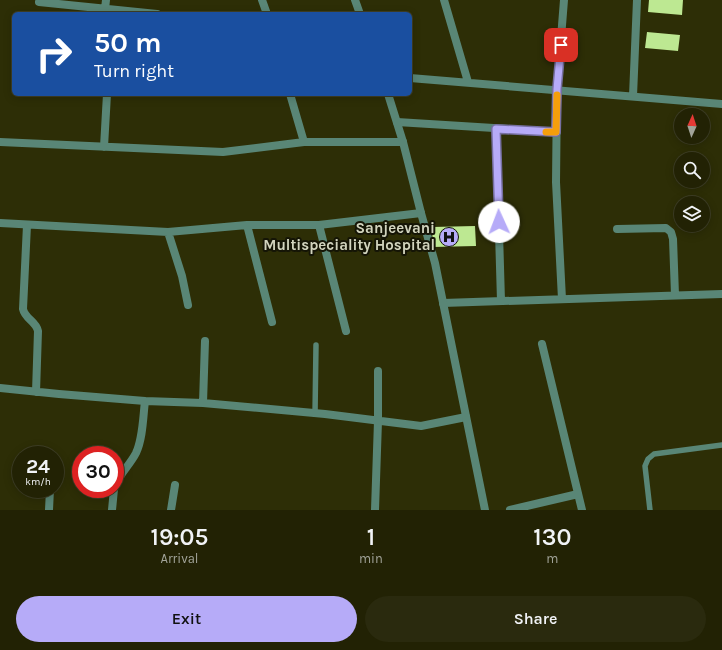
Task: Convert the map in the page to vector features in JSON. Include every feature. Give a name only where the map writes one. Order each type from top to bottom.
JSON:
[{"type":"street","points":[[106,0],[110,11]]},
{"type":"street","points":[[262,0],[266,12]]},
{"type":"street","points":[[355,0],[359,12]]},
{"type":"street","points":[[444,0],[468,82]]},
{"type":"street","points":[[562,299],[556,182],[556,132],[557,89],[564,0]]},
{"type":"street","points":[[633,96],[637,0]]},
{"type":"street","points":[[39,2],[126,12]]},
{"type":"street","points":[[412,78],[557,89],[722,104]]},
{"type":"street","points":[[104,147],[107,96]]},
{"type":"street","points":[[291,96],[304,142]]},
{"type":"street","points":[[389,96],[403,142],[420,213],[435,263],[485,510]]},
{"type":"street","points":[[397,122],[556,132]]},
{"type":"street","points":[[496,129],[501,301]]},
{"type":"street","points":[[0,142],[223,152],[304,142],[403,142]]},
{"type":"street","points":[[0,223],[168,232],[247,224],[319,225],[420,213]]},
{"type":"street","points":[[247,224],[272,322]]},
{"type":"street","points":[[27,225],[23,309],[24,314],[37,326],[38,331],[36,392]]},
{"type":"street","points":[[319,225],[346,331]]},
{"type":"street","points":[[617,229],[666,228],[670,232],[673,239],[675,295]]},
{"type":"street","points":[[168,232],[182,276],[188,305]]},
{"type":"street","points":[[443,302],[722,294]]},
{"type":"street","points":[[203,403],[205,341]]},
{"type":"street","points":[[542,344],[582,510]]},
{"type":"street","points":[[375,510],[378,371]]},
{"type":"street","points":[[0,388],[145,401],[203,403],[422,426],[466,417]]},
{"type":"street","points":[[124,472],[132,462],[137,452],[140,441],[145,401]]},
{"type":"street","points":[[171,510],[175,485]]},
{"type":"street","points":[[510,510],[578,494]]},
{"type":"street","points":[[49,510],[50,498]]},
{"type":"street","points":[[112,510],[114,498]]},
{"type":"lane","points":[[316,345],[316,414]]},
{"type":"lane","points":[[650,510],[645,466],[648,459],[654,454],[722,445]]},
{"type":"building","points":[[649,0],[683,0],[682,15],[648,12]]},
{"type":"building","points":[[647,32],[680,35],[678,51],[645,48]]},
{"type":"building","points":[[475,226],[476,246],[433,247],[432,227]]},
{"type":"slow traffic","points":[[546,132],[556,132],[557,95]]},
{"type":"place","name":"Sanjeevani Multispeciality Hospital","points":[[449,237]]},
{"type":"route","points":[[499,222],[496,129],[556,132],[557,89],[561,45]]}]
